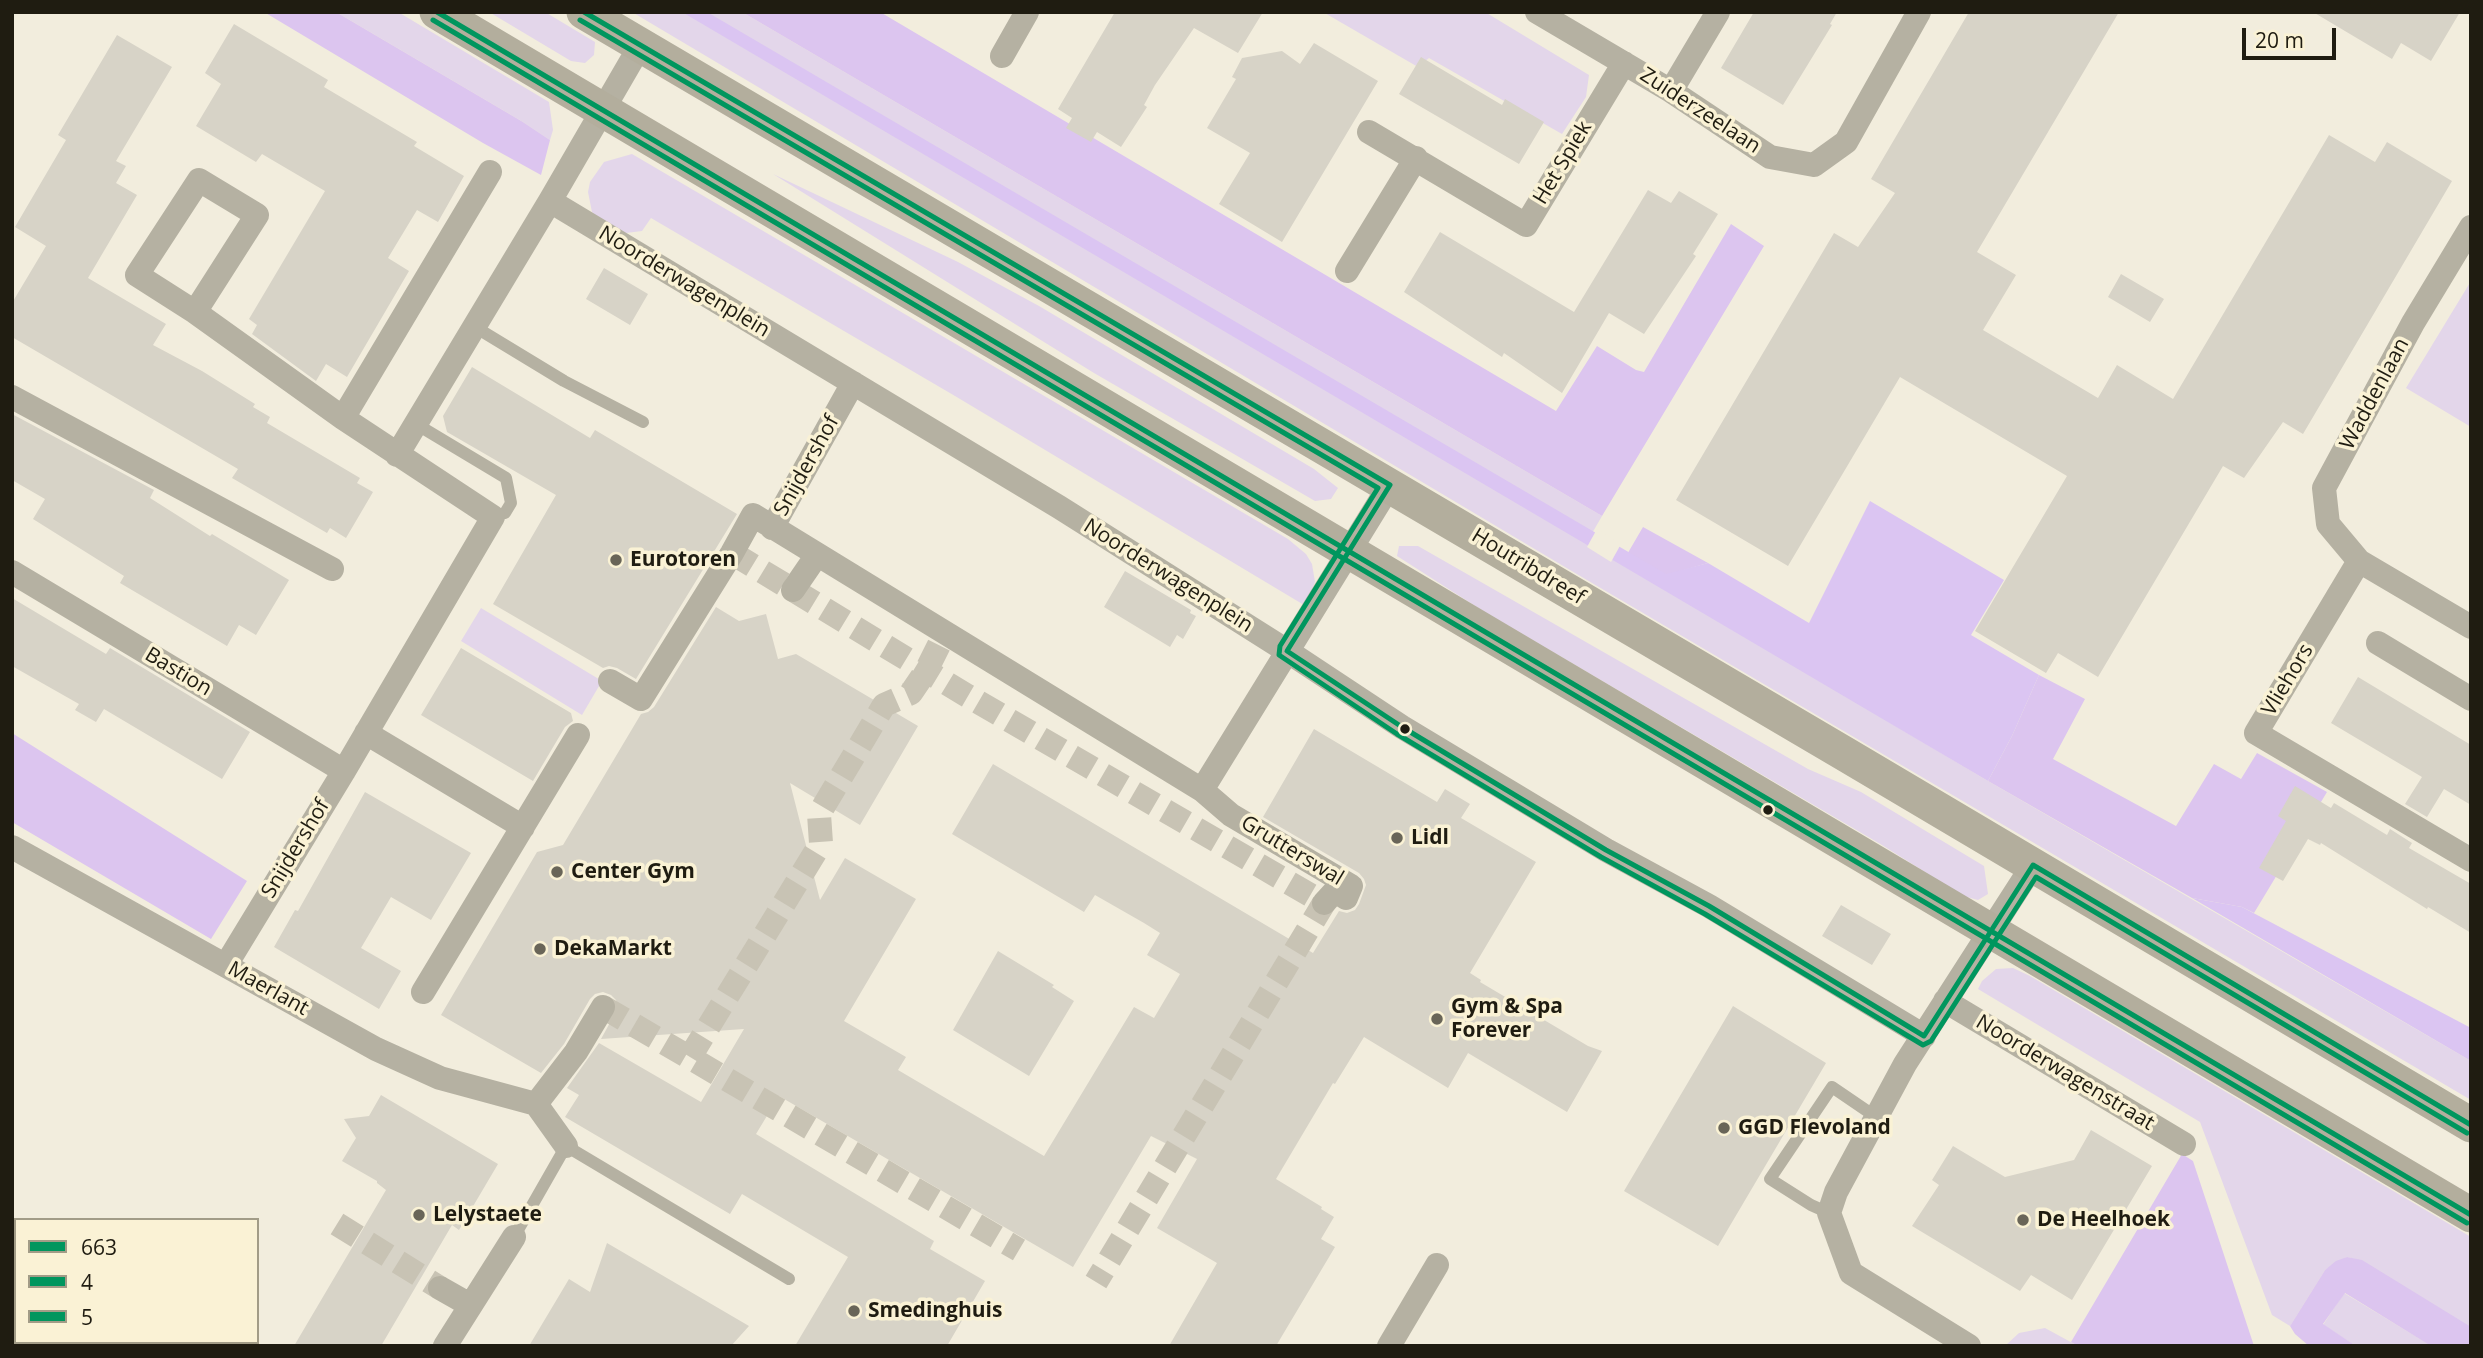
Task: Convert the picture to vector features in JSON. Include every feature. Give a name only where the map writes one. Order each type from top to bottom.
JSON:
[{"type":"main road","points":[[437,12],[2471,1215]]},
{"type":"main road","name":"Houtribdreef","points":[[584,12],[2471,1125]]},
{"type":"street","points":[[1002,55],[1027,12]]},
{"type":"street","name":"Zuiderzeelaan","points":[[1537,12],[1671,91],[1770,157],[1814,165],[1846,142],[1919,12]]},
{"type":"street","points":[[1671,91],[1709,15]]},
{"type":"street","points":[[397,455],[604,111],[640,46]]},
{"type":"street","name":"Het Spiek","points":[[1369,132],[1526,225],[1624,63]]},
{"type":"street","points":[[1347,271],[1416,158]]},
{"type":"street","points":[[342,418],[490,172]]},
{"type":"street","points":[[195,312],[257,215],[199,180],[137,275],[195,312],[397,455],[499,515]]},
{"type":"street","name":"Noorderwagenplein","points":[[550,201],[1059,507],[1287,651]]},
{"type":"street","name":"Waddenlaan","points":[[2359,561],[2328,524],[2324,488],[2413,323],[2471,227]]},
{"type":"street","name":"Snijdershof","points":[[610,681],[641,699],[732,554],[753,515],[772,528],[853,383]]},
{"type":"street","points":[[12,397],[331,569]]},
{"type":"street","points":[[772,528],[1202,790],[1390,485]]},
{"type":"street","name":"Snijdershof","points":[[226,965],[499,515]]},
{"type":"street","points":[[793,590],[817,555]]},
{"type":"street","points":[[2359,561],[2471,627]]},
{"type":"street","name":"Vliehors","points":[[2359,561],[2256,733],[2471,860]]},
{"type":"street","name":"Bastion","points":[[12,572],[344,771]]},
{"type":"street","points":[[2378,643],[2471,699]]},
{"type":"street","points":[[1287,651],[1413,734],[1606,850],[1709,906],[1924,1036]]},
{"type":"street","points":[[366,733],[523,827]]},
{"type":"street","points":[[423,992],[578,735]]},
{"type":"street","name":"Grutterswal","points":[[1202,790],[1231,815],[1351,886],[1346,898],[1335,891],[1324,903]]},
{"type":"street","name":"Maerlant","points":[[12,847],[376,1049],[440,1078],[536,1104]]},
{"type":"street","points":[[1969,1346],[1852,1273],[1829,1213],[1836,1192],[1905,1064],[2033,865]]},
{"type":"street","name":"Noorderwagenstraat","points":[[1945,1002],[2184,1144]]},
{"type":"street","points":[[566,1146],[536,1104],[576,1052],[603,1007]]},
{"type":"street","points":[[445,1346],[514,1237]]},
{"type":"street","points":[[1389,1346],[1437,1265]]},
{"type":"street","points":[[440,1288],[470,1305]]},
{"type":"lane","points":[[475,327],[564,381],[643,422]]},
{"type":"lane","points":[[416,424],[506,478],[511,503],[499,515]]},
{"type":"lane","points":[[1829,1213],[1770,1179],[1832,1087],[1875,1117]]},
{"type":"lane","points":[[514,1237],[566,1146],[789,1279]]},
{"type":"shaded area","points":[[264,12],[336,12],[523,122],[550,140],[541,175],[483,143]]},
{"type":"shaded area","points":[[336,12],[398,12],[549,102],[553,130],[550,140],[523,122]]},
{"type":"shaded area","points":[[489,12],[545,12],[595,42],[594,55],[585,63],[571,61]]},
{"type":"shaded area","points":[[632,12],[742,12],[1602,516],[1587,542],[1988,781],[2471,1061],[2471,1100],[1570,570]]},
{"type":"shaded area","points":[[682,12],[707,12],[1666,574],[1708,563],[1809,623],[1870,501],[2004,580],[1971,635],[2039,675],[2012,736],[1988,781]]},
{"type":"shaded area","points":[[742,12],[880,12],[1556,411],[1597,346],[1636,370],[1644,372],[1731,224],[1764,246],[1602,516]]},
{"type":"shaded area","points":[[1323,12],[1485,12],[1589,75],[1586,97],[1562,134],[1429,58],[1418,67]]},
{"type":"shaded area","points":[[632,154],[1288,539],[1306,554],[1312,564],[1315,582],[1308,600],[1304,605],[651,218],[642,231],[618,234],[609,230],[592,212],[588,192],[590,182],[604,162]]},
{"type":"shaded area","points":[[773,174],[958,262],[1039,306],[1314,469],[1338,488],[1331,499],[1315,501],[1094,373]]},
{"type":"shaded area","points":[[2471,281],[2471,427],[2406,388]]},
{"type":"shaded area","points":[[1643,527],[1708,563],[1649,580],[1622,563]]},
{"type":"shaded area","points":[[1399,546],[1418,546],[1808,769],[1861,792],[1984,866],[1988,894],[1978,900],[1963,896],[1882,845],[1483,611],[1397,556]]},
{"type":"shaded area","points":[[481,608],[602,681],[582,715],[461,641]]},
{"type":"shaded area","points":[[2039,675],[2085,699],[2053,759],[2176,826],[2214,764],[2241,779],[2257,753],[2327,792],[2254,913],[2242,907],[2192,898],[1988,781],[2012,736]]},
{"type":"shaded area","points":[[12,733],[247,881],[211,939],[12,822]]},
{"type":"shaded area","points":[[2192,898],[2242,907],[2471,1028],[2471,1061]]},
{"type":"shaded area","points":[[2013,968],[2471,1237],[2471,1346],[2356,1346],[2323,1325],[2344,1293],[2430,1345],[2449,1315],[2362,1261],[2347,1257],[2325,1270],[2290,1326],[2272,1315],[2200,1122],[1978,989],[1982,981],[1996,969]]},
{"type":"shaded area","points":[[2182,1154],[2193,1161],[2254,1346],[2078,1346],[2071,1342]]},
{"type":"shaded area","points":[[2347,1257],[2362,1260],[2471,1327],[2471,1346],[2431,1346],[2345,1293],[2323,1324],[2356,1346],[2309,1346],[2290,1326],[2325,1270],[2336,1261]]},
{"type":"shaded area","points":[[2045,1328],[2078,1346],[2006,1345],[2019,1333]]},
{"type":"pier","points":[[1597,529],[1621,544],[1611,562],[1587,547]]},
{"type":"building","points":[[1115,12],[1263,12],[1238,53],[1194,28],[1155,85],[1144,105],[1147,107],[1121,147],[1097,132],[1091,142],[1066,128],[1072,118],[1058,109]]},
{"type":"building","points":[[1754,12],[1837,12],[1830,24],[1832,25],[1783,105],[1721,68]]},
{"type":"building","points":[[1969,12],[2119,12],[1977,252],[2016,275],[1983,330],[2098,398],[2117,365],[2173,399],[2329,135],[2375,162],[2387,142],[2452,181],[2303,434],[2283,422],[2244,478],[2223,466],[2098,677],[2058,653],[2046,673],[1975,631],[2067,476],[1900,377],[1788,566],[1676,500],[1834,233],[1858,247],[1895,193],[1871,179]]},
{"type":"building","points":[[2313,12],[2460,12],[2431,61],[2401,43],[2392,59]]},
{"type":"building","points":[[234,24],[328,80],[324,87],[417,142],[414,146],[464,176],[438,222],[417,210],[388,258],[409,271],[347,377],[326,364],[316,381],[252,334],[257,325],[249,319],[325,191],[262,154],[256,162],[196,126],[221,84],[205,73]]},
{"type":"building","points":[[117,35],[172,67],[116,161],[126,166],[116,183],[137,195],[88,278],[166,324],[153,345],[255,404],[253,407],[270,417],[267,423],[360,478],[357,483],[373,492],[346,538],[330,528],[327,533],[232,478],[238,469],[12,337],[12,303],[46,246],[15,227],[66,140],[58,135]]},
{"type":"building","points":[[1314,43],[1378,81],[1282,242],[1219,204],[1250,153],[1207,128],[1236,79],[1232,77],[1242,58],[1282,51],[1300,64]]},
{"type":"building","points":[[1421,57],[1502,105],[1505,99],[1544,122],[1519,164],[1399,94]]},
{"type":"building","points":[[1648,190],[1671,203],[1679,191],[1718,214],[1693,254],[1696,256],[1644,334],[1609,313],[1562,393],[1504,353],[1502,357],[1404,292],[1440,232],[1574,312]]},
{"type":"building","points":[[604,268],[648,294],[630,325],[586,299]]},
{"type":"building","points":[[2121,274],[2164,299],[2150,322],[2108,297]]},
{"type":"building","name":"Eurotoren","points":[[472,367],[590,438],[595,430],[737,514],[636,679],[617,668],[603,668],[493,604],[556,495],[447,432],[443,416]]},
{"type":"building","points":[[12,414],[154,490],[150,498],[210,536],[212,534],[289,580],[256,635],[239,625],[227,646],[120,583],[124,576],[33,519],[45,499],[12,480]]},
{"type":"building","points":[[1125,571],[1191,610],[1190,613],[1196,616],[1183,639],[1177,635],[1170,647],[1104,607]]},
{"type":"building","points":[[12,598],[106,654],[110,648],[250,732],[222,779],[104,709],[96,722],[75,710],[79,704],[12,666]]},
{"type":"building","points":[[716,607],[739,621],[766,614],[778,659],[796,654],[918,726],[860,825],[790,783],[820,900],[845,858],[916,899],[844,1021],[906,1057],[898,1070],[1044,1156],[1134,1007],[1154,1018],[1180,974],[1147,955],[1160,933],[1144,923],[1095,895],[1084,912],[952,834],[993,764],[1313,953],[1339,911],[1347,913],[1355,910],[1366,885],[1359,873],[1263,817],[1314,729],[1437,802],[1445,789],[1470,804],[1461,818],[1536,862],[1470,973],[1481,980],[1480,982],[1588,1046],[1602,1051],[1567,1112],[1468,1053],[1448,1088],[1364,1037],[1335,1084],[1333,1083],[1276,1179],[1334,1217],[1321,1239],[1335,1247],[1276,1346],[1169,1346],[1217,1263],[1157,1228],[1197,1159],[1151,1136],[1073,1267],[779,1096],[756,1134],[934,1241],[930,1249],[985,1281],[947,1346],[795,1346],[848,1257],[742,1194],[730,1214],[565,1117],[579,1095],[567,1088],[599,1043],[701,1102],[744,1029],[601,1039],[618,1008],[616,1000],[603,992],[590,999],[564,1044],[541,1073],[441,1015],[537,852],[563,845],[641,714],[654,707]]},
{"type":"building","points":[[461,648],[571,713],[573,721],[565,727],[533,781],[421,715]]},
{"type":"building","points":[[2358,677],[2471,745],[2471,805],[2444,789],[2427,817],[2405,804],[2422,777],[2331,723]]},
{"type":"building","points":[[2295,786],[2331,808],[2334,803],[2387,835],[2390,829],[2412,843],[2409,848],[2471,884],[2471,933],[2321,843],[2320,845],[2308,839],[2283,881],[2259,868],[2286,821],[2278,816]]},
{"type":"building","points":[[365,792],[471,853],[431,920],[391,897],[361,948],[401,971],[379,1009],[274,947],[295,910],[298,911]]},
{"type":"building","points":[[1841,905],[1891,934],[1872,965],[1822,936]]},
{"type":"building","points":[[998,951],[1054,985],[1052,987],[1074,1001],[1029,1076],[953,1030]]},
{"type":"building","name":"GGD Flevoland","points":[[1733,1006],[1826,1063],[1718,1246],[1624,1191]]},
{"type":"building","name":"Lelystaete","points":[[381,1095],[498,1164],[459,1230],[452,1225],[381,1346],[294,1346],[386,1190],[377,1181],[342,1161],[356,1138],[344,1119],[369,1116]]},
{"type":"building","name":"De Heelhoek","points":[[2091,1130],[2152,1166],[2072,1300],[2031,1275],[2020,1291],[1912,1226],[1939,1185],[1932,1180],[1953,1146],[2005,1177],[2074,1160]]},
{"type":"building","points":[[607,1243],[749,1326],[731,1346],[529,1346],[569,1279],[590,1292]]},
{"type":"tunnel","points":[[732,553],[966,695],[1324,903],[1096,1282]]},
{"type":"tunnel","points":[[690,1057],[821,843],[819,814],[884,705],[911,693],[926,671],[945,633]]},
{"type":"tunnel","points":[[603,1007],[1019,1250]]},
{"type":"tunnel","points":[[337,1224],[440,1288]]},
{"type":"transit line","name":"663","points":[[437,12],[2471,1215]]},
{"type":"transit line","name":"663","points":[[584,12],[1390,485],[1287,651],[1402,727],[1606,850],[1709,906],[1924,1036],[2033,865],[2471,1125]]},
{"type":"transit line","name":"5","points":[[433,20],[2467,1223]]},
{"type":"transit line","name":"4","points":[[580,20],[1378,488],[1280,646],[1279,655],[1397,734],[1601,857],[1705,914],[1923,1045],[1931,1041],[2036,877],[2467,1133]]},
{"type":"place","name":"Eurotoren","points":[[616,560]]},
{"type":"place","name":"Lidl","points":[[1397,838]]},
{"type":"place","name":"Center Gym","points":[[557,872]]},
{"type":"place","name":"DekaMarkt","points":[[540,949]]},
{"type":"place","name":"Gym & Spa Forever","points":[[1437,1019]]},
{"type":"place","name":"GGD Flevoland","points":[[1724,1128]]},
{"type":"place","name":"Lelystaete","points":[[419,1215]]},
{"type":"place","name":"De Heelhoek","points":[[2023,1220]]},
{"type":"place","name":"Smedinghuis","points":[[854,1311]]}]
